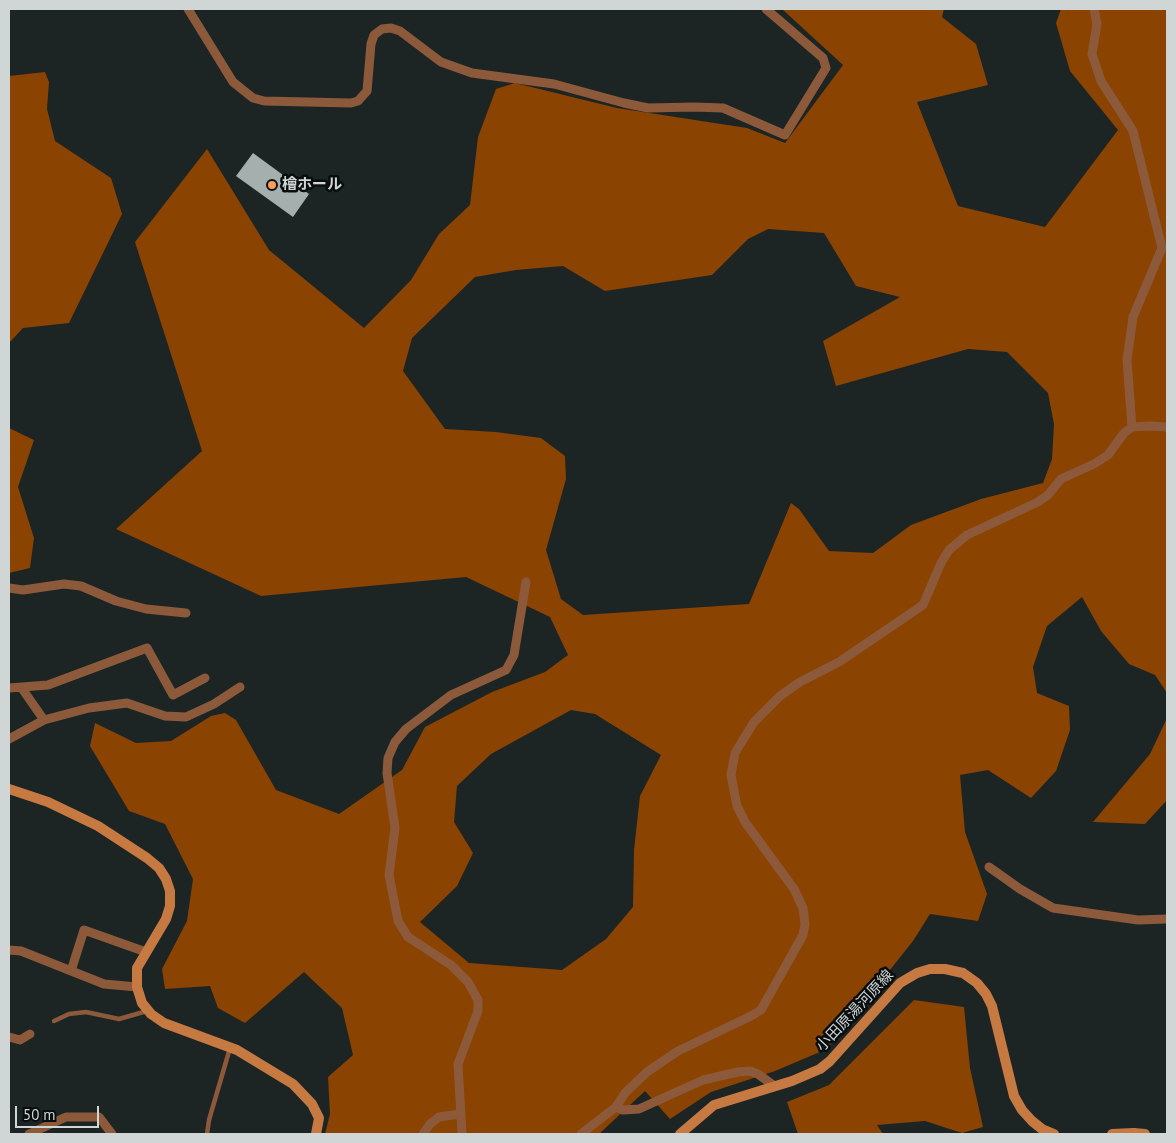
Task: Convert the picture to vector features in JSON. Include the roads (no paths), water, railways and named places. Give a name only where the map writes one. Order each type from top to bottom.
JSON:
[{"type":"main road","points":[[9,789],[48,802],[98,826],[159,868],[166,879],[170,892],[170,906],[166,919],[137,968],[137,987],[142,1003],[148,1011],[164,1023],[237,1050],[293,1084],[316,1111],[319,1118],[316,1134]]},
{"type":"main road","name":"小田原湯河原線","points":[[680,1134],[714,1105],[812,1073],[830,1061],[900,983],[907,978],[930,969],[945,969],[963,973],[977,983],[986,994],[992,1006],[1014,1096],[1022,1110],[1032,1121],[1042,1129],[1054,1134]]},
{"type":"main road","points":[[1112,1134],[1145,1134]]},
{"type":"street","points":[[188,9],[233,82],[252,98],[264,101],[351,104],[358,101],[367,91],[371,44],[374,35],[382,29],[391,28],[400,31],[441,62],[472,73],[554,84],[648,108],[723,108],[785,135],[826,68],[823,58],[766,9]]},
{"type":"street","points":[[1094,9],[1097,24],[1092,54],[1101,81],[1133,131],[1162,248],[1133,317],[1127,360],[1132,428]]},
{"type":"street","points":[[582,1134],[616,1106],[625,1093],[647,1072],[678,1051],[761,1010],[803,935],[805,924],[803,908],[794,890],[745,822],[737,806],[731,775],[735,753],[754,722],[780,696],[800,682],[839,662],[923,606],[940,563],[949,550],[967,534],[1038,502],[1048,495],[1061,479],[1094,464],[1108,455],[1124,433],[1132,428],[1167,427]]},
{"type":"street","points":[[462,1134],[458,1064],[478,1011],[478,1000],[468,982],[451,965],[408,937],[398,922],[389,876],[395,828],[387,773],[388,758],[395,742],[406,729],[428,711],[451,695],[506,670],[514,655],[526,582]]},
{"type":"street","points":[[9,588],[24,590],[64,584],[81,586],[116,601],[146,609],[186,613]]},
{"type":"street","points":[[9,688],[48,685],[147,648],[173,695],[205,678]]},
{"type":"street","points":[[21,687],[44,720]]},
{"type":"street","points":[[9,739],[44,720],[89,708],[127,703],[165,716],[186,717],[214,704],[240,687]]},
{"type":"street","points":[[989,866],[1020,889],[1053,908],[1138,920],[1167,920]]},
{"type":"street","points":[[71,971],[84,930],[146,952]]},
{"type":"street","points":[[9,950],[21,951],[104,984],[137,987]]},
{"type":"street","points":[[9,1037],[20,1040],[30,1034]]},
{"type":"street","points":[[616,1106],[623,1110],[639,1109],[703,1080],[738,1072],[758,1074],[773,1085]]},
{"type":"street","points":[[423,1134],[430,1124],[439,1117],[460,1114]]},
{"type":"street","points":[[29,1134],[66,1117],[99,1117],[112,1134]]},
{"type":"lane","points":[[54,1021],[69,1014],[86,1012],[119,1019],[148,1011]]},
{"type":"lane","points":[[207,1134],[209,1120],[230,1048]]},
{"type":"place","name":"檜ホール","points":[[272,185]]}]
